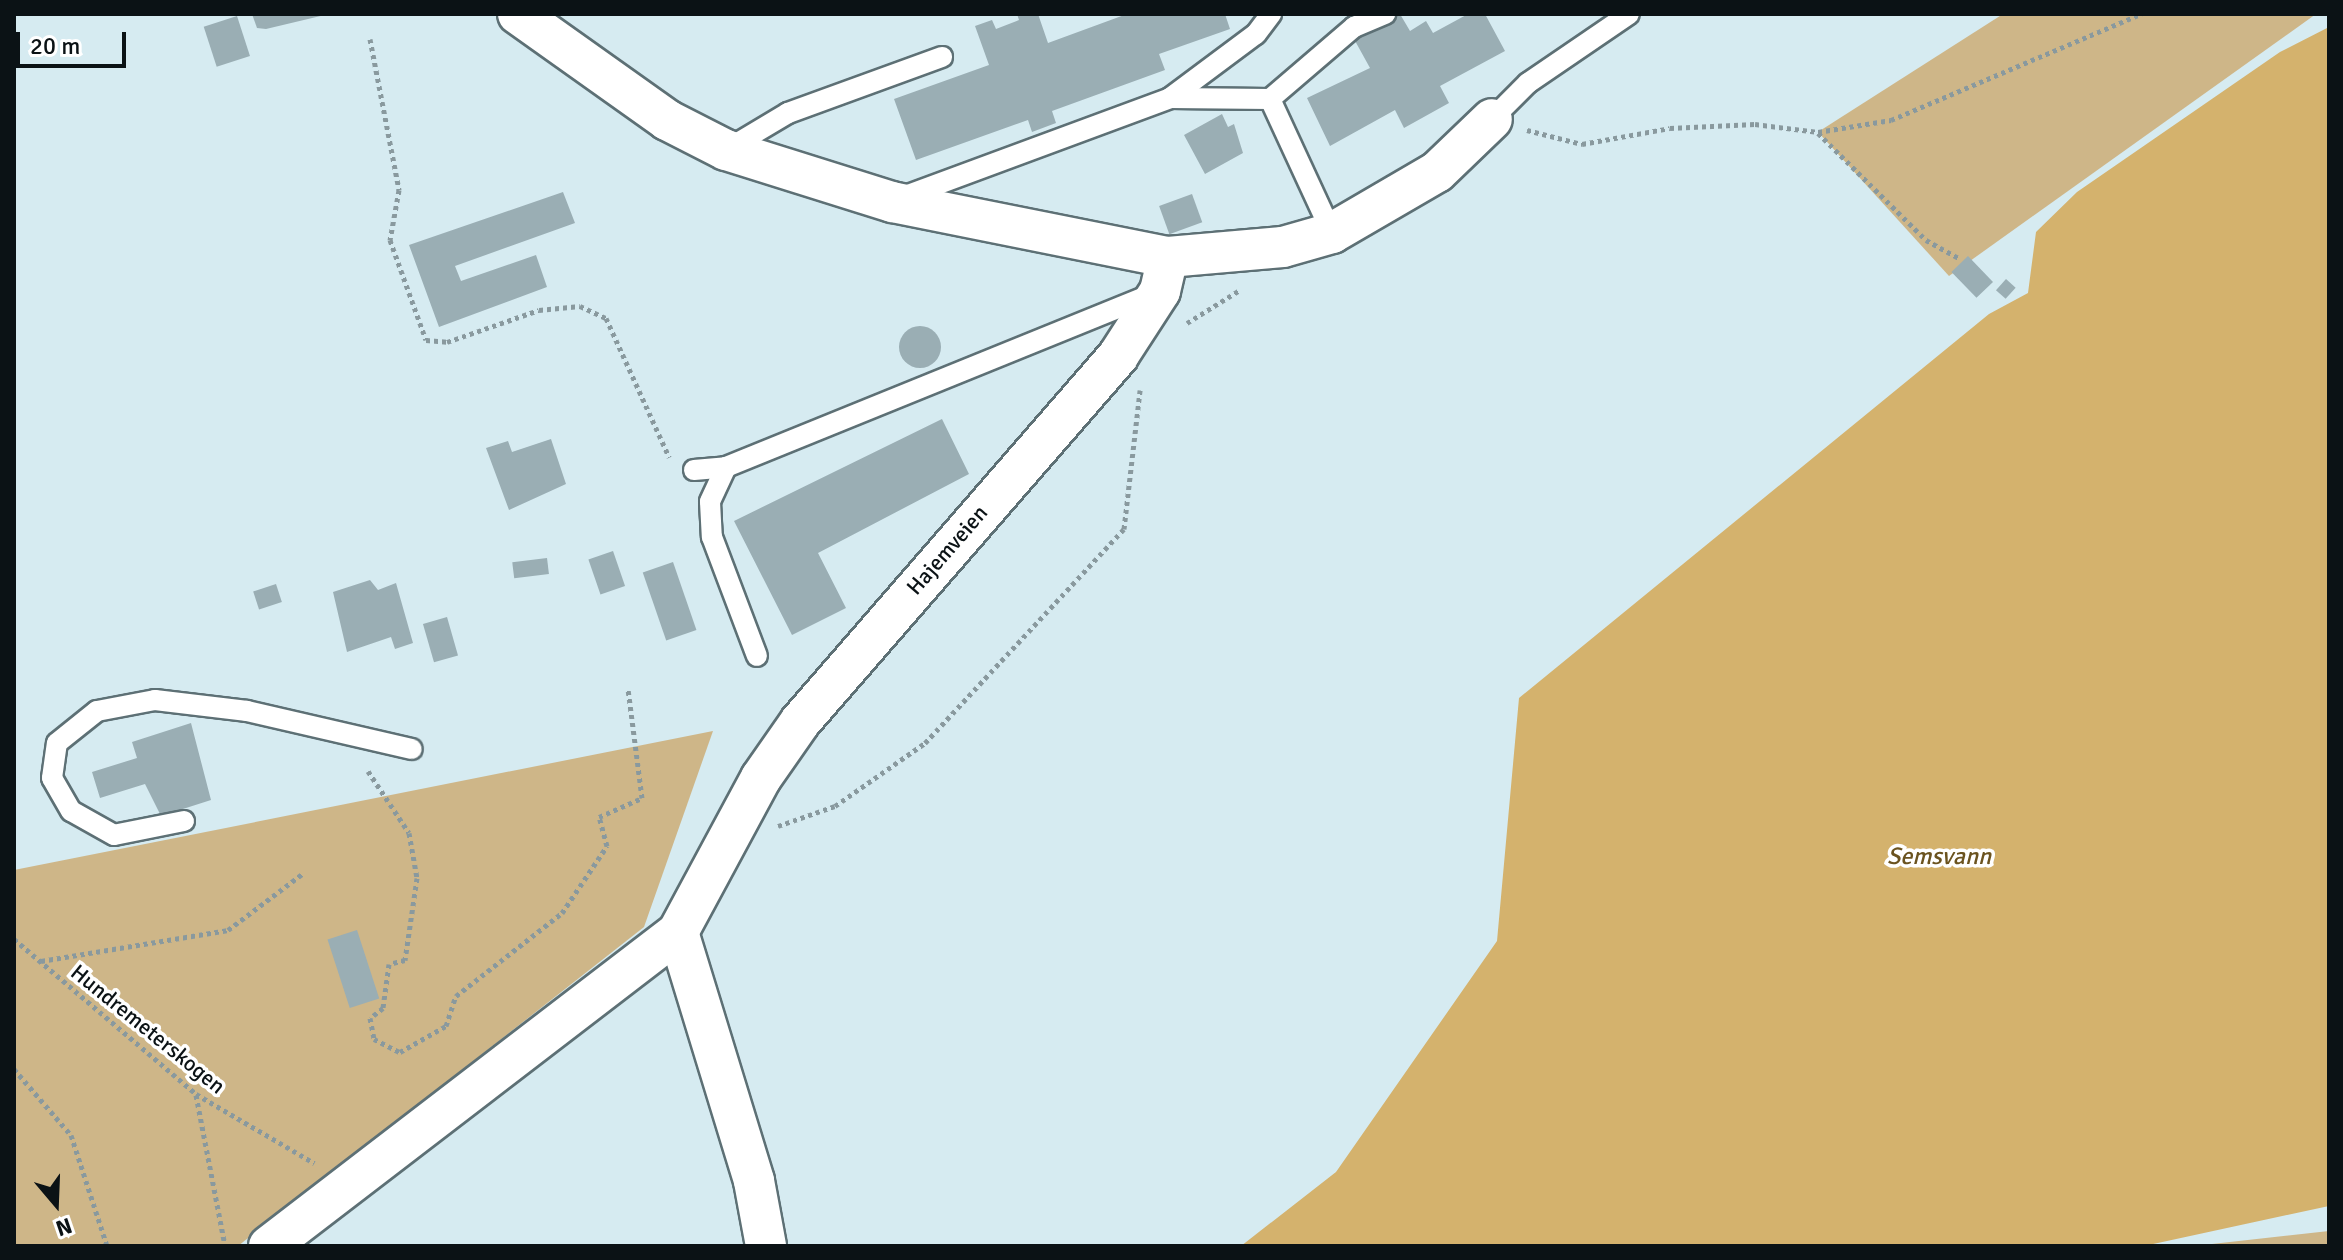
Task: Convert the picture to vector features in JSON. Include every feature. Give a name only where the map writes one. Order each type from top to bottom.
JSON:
[{"type":"street","points":[[518,14],[667,120],[726,150],[892,202],[1164,274],[1332,233],[1437,172],[1492,119]]},
{"type":"street","name":"Hajemveien","points":[[678,932],[724,845],[800,722],[1118,356],[1164,274]]},
{"type":"street","points":[[269,1246],[678,932],[754,1181],[766,1246]]},
{"type":"lane","points":[[892,202],[1170,98],[1271,14]]},
{"type":"lane","points":[[1170,98],[1270,99],[1354,27],[1385,14]]},
{"type":"lane","points":[[1492,119],[1528,83],[1629,14]]},
{"type":"lane","points":[[726,150],[788,113],[942,57]]},
{"type":"lane","points":[[1270,99],[1332,233]]},
{"type":"lane","points":[[694,470],[726,467],[1164,274]]},
{"type":"lane","points":[[726,467],[710,502],[712,537],[757,656]]},
{"type":"lane","points":[[184,821],[114,835],[71,811],[52,778],[57,743],[97,711],[155,700],[247,711],[412,749]]},
{"type":"path","points":[[1492,119],[1582,144],[1670,128],[1755,124],[1818,132],[1891,120],[2141,14]]},
{"type":"path","points":[[370,39],[396,155],[399,190],[390,240],[426,340],[447,342],[539,310],[580,306],[606,318],[661,449],[694,470]]},
{"type":"path","points":[[1818,132],[1926,240],[1958,258]]},
{"type":"path","points":[[724,845],[835,806],[925,743],[1124,529],[1141,379]]},
{"type":"path","points":[[368,771],[409,833],[417,878],[405,960],[389,964],[383,1008],[370,1018],[374,1039],[400,1052],[446,1026],[456,996],[562,913],[607,846],[599,817],[642,798],[628,689]]},
{"type":"path","points":[[40,961],[228,930],[302,874]]},
{"type":"path","name":"Hundremeterskogen","points":[[14,939],[196,1094],[350,1184]]},
{"type":"path","points":[[14,1069],[71,1135],[107,1246]]},
{"type":"path","points":[[196,1094],[225,1246]]},
{"type":"shaded area","points":[[2003,14],[2316,14],[1949,276],[1818,132]]},
{"type":"shaded area","points":[[713,731],[644,927],[238,1246],[14,1246],[14,870]]},
{"type":"shaded area","points":[[2329,1231],[2329,1246],[2204,1246],[2212,1244]]},
{"type":"water","name":"Semsvann","points":[[2329,27],[2329,1206],[2144,1246],[1241,1246],[1336,1172],[1497,941],[1519,698],[1989,314],[2028,293],[2036,232],[2077,192],[2280,52]]},
{"type":"building","points":[[252,14],[329,14],[266,29],[257,28]]},
{"type":"building","points":[[1017,14],[1038,14],[1048,43],[1127,14],[1225,14],[1230,29],[1159,54],[1165,70],[1052,111],[1056,123],[1032,132],[1028,120],[916,160],[894,99],[989,65],[975,26],[992,20],[996,29],[1019,20]]},
{"type":"building","points":[[1400,14],[1410,31],[1426,21],[1433,33],[1468,14],[1485,14],[1505,51],[1440,86],[1449,103],[1404,128],[1395,110],[1330,146],[1307,98],[1370,68],[1354,39]]},
{"type":"building","points":[[237,16],[250,56],[217,67],[204,27]]},
{"type":"building","points":[[1222,114],[1228,127],[1234,124],[1243,153],[1205,174],[1184,135]]},
{"type":"building","points":[[563,192],[575,223],[455,266],[461,281],[536,255],[547,287],[439,327],[409,245]]},
{"type":"building","points":[[1192,194],[1202,222],[1169,234],[1159,206]]},
{"type":"building","points":[[1968,256],[1993,282],[1976,298],[1951,272]]},
{"type":"building","points":[[2006,279],[2016,288],[2006,299],[1996,290]]},
{"type":"building","points":[[920,326],[935,332],[941,347],[935,362],[920,368],[905,362],[899,347],[905,332]]},
{"type":"building","points":[[942,419],[969,474],[818,553],[846,608],[792,635],[734,521]]},
{"type":"building","points":[[551,439],[566,484],[509,510],[486,448],[508,441],[512,452]]},
{"type":"building","points":[[613,551],[625,586],[600,594],[588,559]]},
{"type":"building","points":[[547,558],[549,574],[514,578],[512,562]]},
{"type":"building","points":[[673,562],[696,630],[666,640],[643,572]]},
{"type":"building","points":[[370,580],[378,590],[396,583],[413,643],[395,649],[391,637],[347,652],[333,592]]},
{"type":"building","points":[[276,584],[282,602],[259,609],[253,591]]},
{"type":"building","points":[[447,617],[458,655],[434,662],[423,624]]},
{"type":"building","points":[[191,723],[211,800],[161,816],[145,784],[100,798],[92,772],[137,758],[132,742]]},
{"type":"building","points":[[357,930],[379,998],[350,1008],[328,940]]}]
